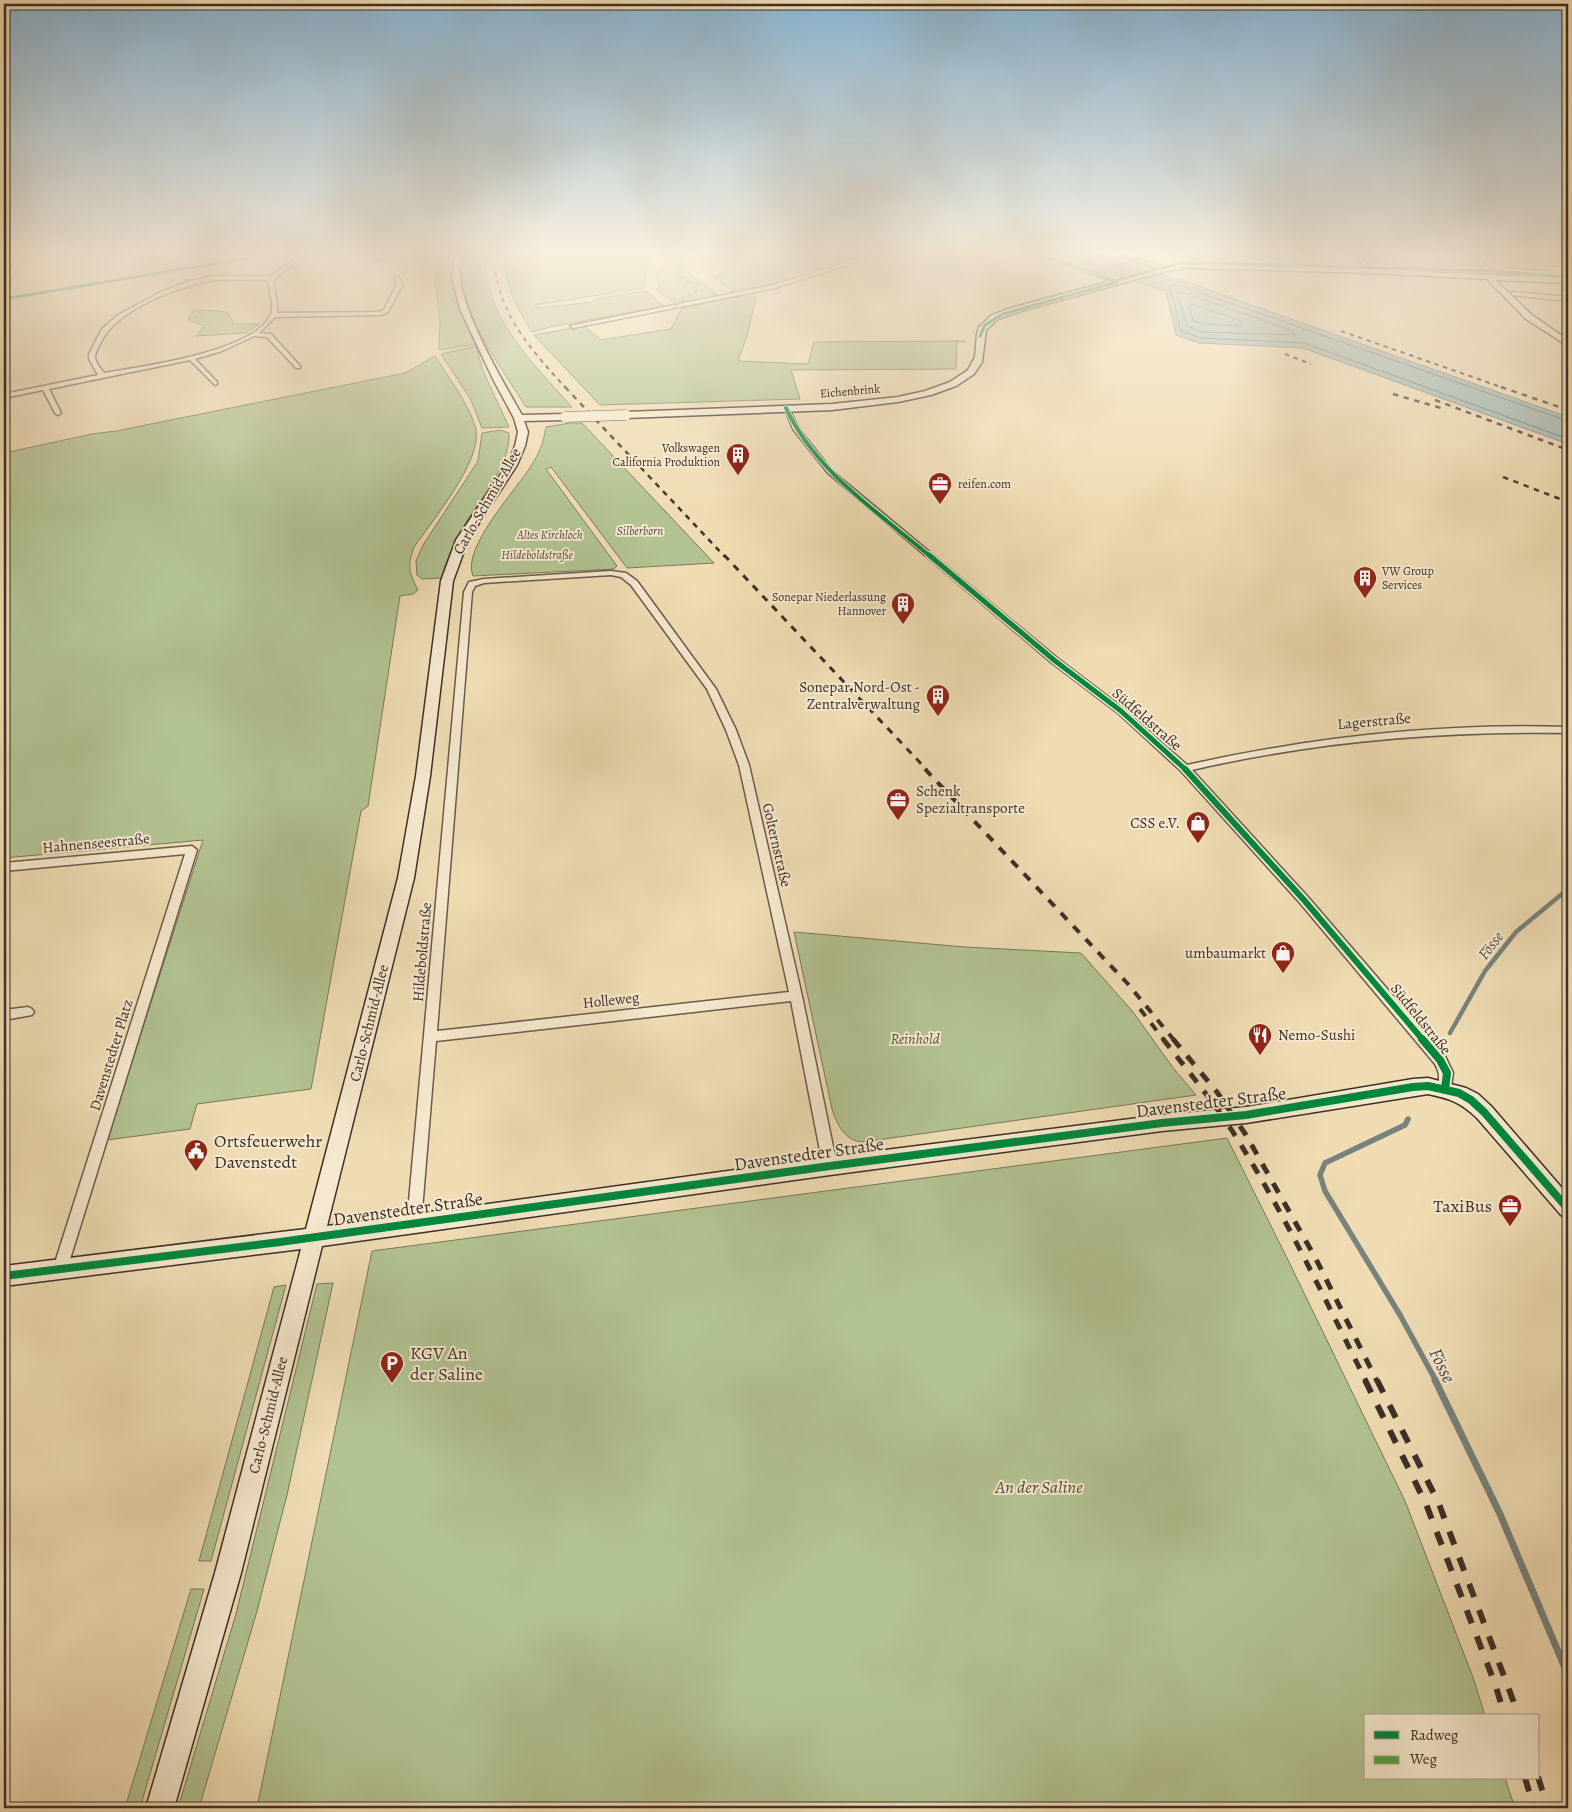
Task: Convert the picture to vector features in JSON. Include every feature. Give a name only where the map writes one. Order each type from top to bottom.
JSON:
[{"type":"street","points":[[100,339],[92,354],[92,359],[102,376]]},
{"type":"street","points":[[4,396],[191,358],[244,339]]},
{"type":"street","points":[[271,339],[298,367]]},
{"type":"street","name":"Carlo-Schmid-Allee","points":[[160,1808],[228,1573],[406,878],[423,776],[447,581],[462,540],[518,454],[523,432],[519,418],[497,379],[478,339]]},
{"type":"street","name":"Eichenbrink","points":[[519,418],[786,408],[891,400],[925,394],[951,385],[966,376],[974,368],[979,358],[980,339]]},
{"type":"street","points":[[191,358],[215,383]]},
{"type":"street","points":[[45,388],[58,413]]},
{"type":"street","name":"Südfeldstraße","points":[[786,408],[796,429],[830,472],[1054,660],[1121,711],[1186,769],[1304,900],[1440,1060],[1447,1073],[1445,1089]]},
{"type":"street","name":"Golternstraße","points":[[611,573],[623,575],[634,583],[711,689],[732,730],[744,765],[796,996],[830,1166]]},
{"type":"street","name":"Hildeboldstraße","points":[[414,1223],[469,587],[472,584],[484,581],[611,573]]},
{"type":"street","name":"Lagerstraße","points":[[1186,769],[1279,748],[1374,735],[1482,729],[1568,730]]},
{"type":"street","name":"Hahnenseestraße","points":[[4,867],[192,850]]},
{"type":"street","name":"Davenstedter Platz","points":[[60,1269],[192,850]]},
{"type":"street","name":"Holleweg","points":[[430,1037],[796,996]]},
{"type":"street","points":[[4,1015],[28,1012]]},
{"type":"street","name":"Davenstedter Straße","points":[[4,1276],[313,1237],[1152,1124],[1246,1115],[1428,1086],[1445,1089],[1471,1100],[1484,1112],[1568,1209]]},
{"type":"green space","points":[[439,339],[474,339],[476,344],[439,350]]},
{"type":"green space","points":[[483,339],[514,339],[572,407],[526,407]]},
{"type":"green space","points":[[537,339],[746,339],[738,361],[808,364],[814,342],[965,341],[965,342],[957,342],[956,369],[791,370],[800,399],[600,405]]},
{"type":"green space","points":[[476,346],[483,371],[509,427],[482,428],[470,398],[441,354]]},
{"type":"green space","points":[[435,356],[470,412],[476,430],[476,443],[464,474],[414,547],[410,559],[410,569],[418,590],[413,594],[400,596],[368,806],[361,811],[311,1089],[197,1104],[190,1129],[107,1140],[203,840],[4,858],[4,453],[405,373]]},
{"type":"green space","points":[[582,423],[714,563],[627,568],[551,467],[546,469],[617,566],[614,569],[473,576],[471,564],[482,535],[534,461],[541,447],[546,427]]},
{"type":"green space","points":[[500,430],[509,433],[508,446],[499,471],[460,532],[441,578],[422,579],[417,575],[416,561],[423,545],[478,461],[482,433]]},
{"type":"green space","name":"Reinhold","points":[[794,932],[965,947],[1081,953],[1133,1012],[1174,1069],[1196,1095],[863,1142],[851,1139],[836,1121],[832,1109]]},
{"type":"green space","name":"An der Saline","points":[[1227,1138],[1405,1501],[1474,1680],[1484,1714],[1364,1714],[1364,1780],[1506,1780],[1515,1808],[257,1808],[372,1251]]},
{"type":"green space","points":[[333,1283],[287,1495],[257,1611],[199,1808],[178,1808],[236,1614],[317,1284]]},
{"type":"green space","points":[[286,1285],[211,1561],[199,1561],[274,1287]]},
{"type":"green space","points":[[191,1589],[204,1589],[140,1808],[125,1808]]},
{"type":"water","points":[[1186,339],[1346,339],[1568,417],[1568,444],[1303,348],[1199,343]]},
{"type":"waterway","name":"Fösse","points":[[1450,1033],[1485,971],[1516,932],[1568,889]]},
{"type":"waterway","name":"Fösse","points":[[1408,1119],[1405,1125],[1325,1163],[1320,1175],[1325,1191],[1400,1315],[1436,1381]]},
{"type":"waterway","name":"Fösse","points":[[1435,1380],[1500,1514],[1568,1675]]},
{"type":"railway","points":[[525,339],[566,388]]},
{"type":"railway","points":[[1363,339],[1504,388]]},
{"type":"railway","points":[[1285,354],[1311,364]]},
{"type":"railway","points":[[565,387],[725,557]]},
{"type":"railway","points":[[1501,387],[1568,410]]},
{"type":"railway","points":[[1393,394],[1441,408]]},
{"type":"railway","points":[[1435,400],[1568,450]]},
{"type":"railway","points":[[1503,477],[1568,502]]},
{"type":"railway","points":[[724,555],[927,770]]},
{"type":"railway","points":[[925,769],[1128,984],[1174,1040]]},
{"type":"railway","points":[[1140,1009],[1164,1040]]},
{"type":"railway","points":[[1163,1039],[1219,1111],[1254,1167],[1304,1258],[1366,1381]]},
{"type":"railway","points":[[1173,1039],[1217,1092],[1246,1135],[1316,1259],[1377,1381]]},
{"type":"railway","points":[[1365,1380],[1426,1504],[1495,1684],[1504,1714]]},
{"type":"railway","points":[[1377,1380],[1439,1504],[1518,1714]]},
{"type":"railway","points":[[1526,1780],[1534,1808]]},
{"type":"railway","points":[[1539,1780],[1548,1808]]},
{"type":"cycle path","points":[[786,408],[796,429],[830,472],[1054,660],[1121,711],[1185,769],[1304,900],[1440,1060],[1447,1073],[1445,1089]]},
{"type":"cycle path","points":[[4,1276],[280,1242],[830,1166],[1162,1123],[1246,1115],[1428,1086],[1459,1093],[1471,1100],[1484,1112],[1568,1209]]},
{"type":"place","name":"Volkswagen California Produktion","points":[[738,476]]},
{"type":"place","name":"reifen.com","points":[[940,505]]},
{"type":"place","name":"VW Group Services","points":[[1365,599]]},
{"type":"place","name":"Sonepar Niederlassung Hannover","points":[[903,625]]},
{"type":"place","name":"Sonepar Nord-Ost - Zentralverwaltung","points":[[938,717]]},
{"type":"place","name":"Schenk Spezialtransporte","points":[[898,821]]},
{"type":"place","name":"CSS e.V.","points":[[1198,844]]},
{"type":"place","name":"umbaumarkt","points":[[1283,974]]},
{"type":"place","name":"Nemo-Sushi","points":[[1260,1056]]},
{"type":"place","name":"Ortsfeuerwehr Davenstedt","points":[[196,1172]]},
{"type":"place","name":"TaxiBus","points":[[1510,1227]]},
{"type":"place","name":"KGV An der Saline","points":[[392,1384]]},
{"type":"park label","name":"Silberborn","points":[[640,531]]},
{"type":"park label","name":"Altes Kirchloch","points":[[550,535]]}]
